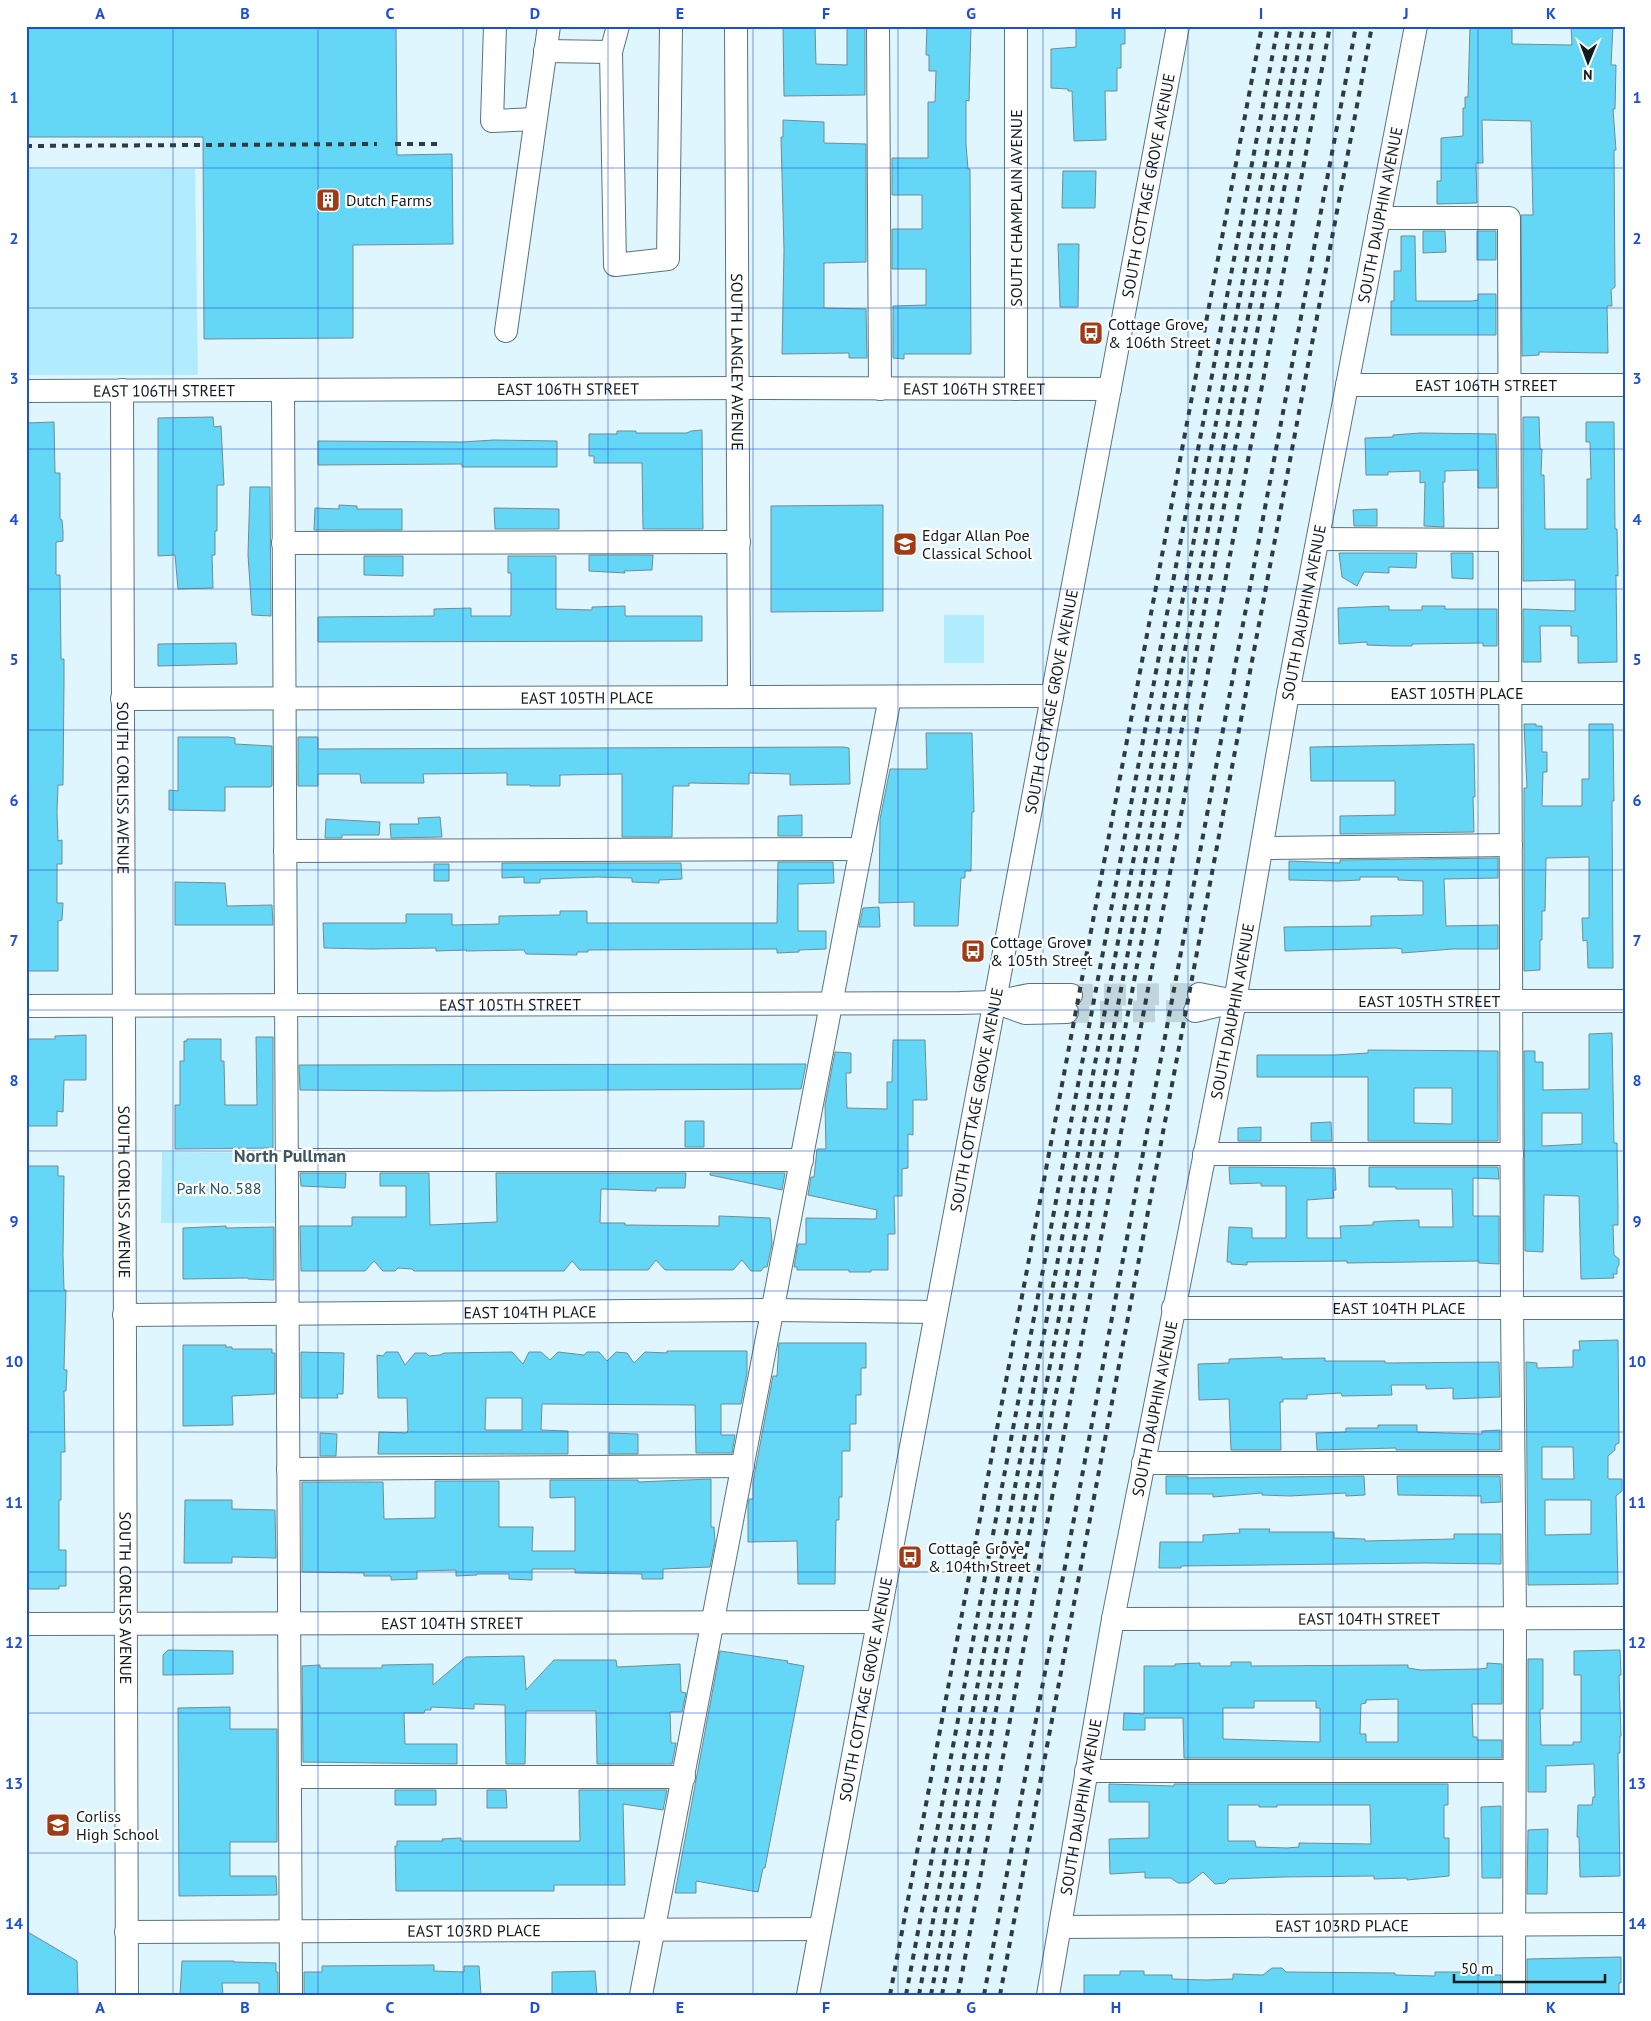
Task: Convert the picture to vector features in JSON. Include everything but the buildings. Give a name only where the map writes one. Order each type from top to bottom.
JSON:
[{"type":"street","points":[[494,26],[492,121],[535,120]]},
{"type":"street","points":[[506,331],[549,26]]},
{"type":"street","points":[[618,26],[611,52],[615,265],[668,259],[671,26]]},
{"type":"street","name":"SOUTH LANGLEY AVENUE","points":[[736,26],[739,388],[738,697]]},
{"type":"street","points":[[878,26],[880,389]]},
{"type":"street","name":"SOUTH CHAMPLAIN AVENUE","points":[[1016,26],[1016,389]]},
{"type":"street","name":"SOUTH COTTAGE GROVE AVENUE","points":[[808,1995],[1178,26]]},
{"type":"street","name":"SOUTH DAUPHIN AVENUE","points":[[1048,1995],[1113,1619],[1235,1001],[1288,693],[1416,26]]},
{"type":"street","points":[[545,51],[611,52]]},
{"type":"street","points":[[1379,218],[1509,218],[1512,1308],[1515,1618],[1514,1995]]},
{"type":"street","name":"EAST 106TH STREET","points":[[1347,386],[1625,385]]},
{"type":"street","name":"EAST 106TH STREET","points":[[26,391],[739,388],[1110,389]]},
{"type":"street","name":"SOUTH CORLISS AVENUE","points":[[122,390],[127,1995]]},
{"type":"street","points":[[283,390],[291,1995]]},
{"type":"street","points":[[1318,539],[1510,540]]},
{"type":"street","points":[[283,543],[739,542]]},
{"type":"street","name":"EAST 105TH PLACE","points":[[1288,693],[1625,693]]},
{"type":"street","name":"EAST 105TH PLACE","points":[[122,699],[1052,696]]},
{"type":"street","points":[[641,1995],[684,1777],[712,1621],[774,1310],[890,697]]},
{"type":"street","points":[[1262,848],[1511,845]]},
{"type":"street","points":[[285,852],[861,849]]},
{"type":"street","name":"EAST 105TH STREET","points":[[26,1006],[994,1002],[1029,995],[1069,1004]]},
{"type":"street","name":"EAST 105TH STREET","points":[[1197,1003],[1235,1001],[1625,1001]]},
{"type":"street","points":[[1204,1154],[1512,1154]]},
{"type":"street","points":[[287,1160],[802,1160]]},
{"type":"street","name":"EAST 104TH PLACE","points":[[1173,1308],[1625,1308]]},
{"type":"street","name":"EAST 104TH PLACE","points":[[124,1315],[774,1310],[936,1312]]},
{"type":"street","points":[[1143,1462],[1513,1463]]},
{"type":"street","points":[[288,1469],[743,1466]]},
{"type":"street","name":"EAST 104TH STREET","points":[[1113,1619],[1625,1618]]},
{"type":"street","name":"EAST 104TH STREET","points":[[26,1624],[878,1622]]},
{"type":"street","points":[[1086,1771],[1514,1771]]},
{"type":"street","points":[[290,1777],[684,1777]]},
{"type":"street","name":"EAST 103RD PLACE","points":[[1060,1927],[1625,1924]]},
{"type":"street","name":"EAST 103RD PLACE","points":[[126,1932],[820,1929]]},
{"type":"green space","points":[[26,169],[195,169],[198,375],[26,375]]},
{"type":"green space","points":[[944,615],[984,615],[984,663],[944,663]]},
{"type":"green space","name":"Park No. 588","points":[[162,1152],[276,1153],[276,1223],[161,1223]]},
{"type":"tunnel","points":[[1071,995],[1199,994]]},
{"type":"tunnel","points":[[1067,1012],[1195,1011]]},
{"type":"railway","points":[[890,1995],[1262,26]]},
{"type":"railway","points":[[906,1995],[1278,26]]},
{"type":"railway","points":[[919,1995],[1291,26]]},
{"type":"railway","points":[[931,1995],[1303,26]]},
{"type":"railway","points":[[942,1995],[1315,26]]},
{"type":"railway","points":[[958,1995],[1330,26]]},
{"type":"railway","points":[[984,1995],[1356,26]]},
{"type":"railway","points":[[1000,1995],[1372,26]]},
{"type":"railway","points":[[26,146],[377,144]]},
{"type":"railway","points":[[395,144],[437,144]]},
{"type":"place","name":"Dutch Farms","points":[[328,200]]},
{"type":"place","name":"Cottage Grove & 106th Street","points":[[1091,333]]},
{"type":"place","name":"Edgar Allan Poe Classical School","points":[[905,544]]},
{"type":"place","name":"Cottage Grove & 105th Street","points":[[973,951]]},
{"type":"place","name":"Cottage Grove & 104th Street","points":[[910,1557]]},
{"type":"place","name":"Corliss High School","points":[[58,1825]]},
{"type":"district","name":"North Pullman","points":[[290,1155]]}]
